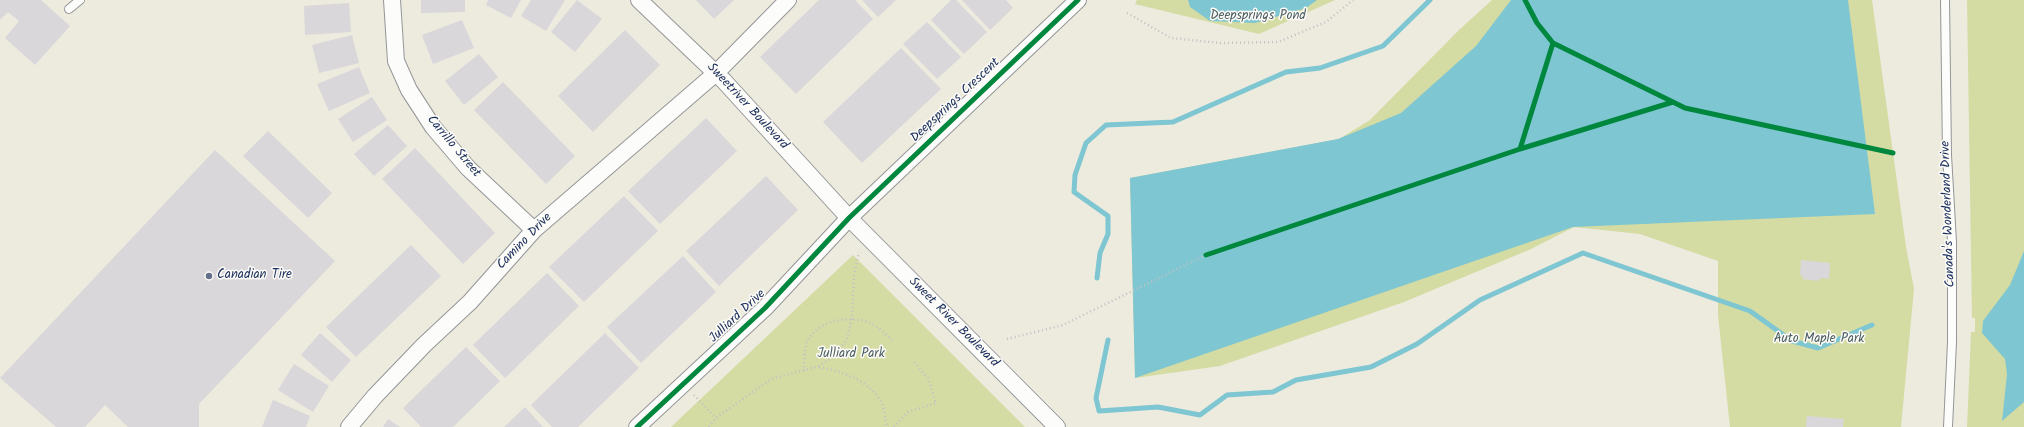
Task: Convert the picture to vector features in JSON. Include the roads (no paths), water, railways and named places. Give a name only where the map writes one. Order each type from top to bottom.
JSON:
[{"type":"street","name":"Carrillo Street","points":[[392,0],[396,61],[409,90],[433,127],[468,168],[534,230]]},
{"type":"street","name":"Sweetriver Boulevard","points":[[639,0],[716,73],[849,218]]},
{"type":"street","name":"Camino Drive","points":[[349,427],[381,390],[424,345],[470,302],[534,230],[716,73],[788,0]]},
{"type":"street","name":"Deepsprings Crescent","points":[[849,218],[1078,0]]},
{"type":"street","name":"Julliard Drive","points":[[637,427],[764,308],[849,218]]},
{"type":"street","name":"Sweet River Boulevard","points":[[849,218],[1058,427]]},
{"type":"lane","points":[[69,9],[80,0]]},
{"type":"lane","name":"Canada's Wonderland Drive","points":[[1945,0],[1947,155],[1952,242],[1952,342],[1948,427]]},
{"type":"water","points":[[1188,0],[1317,0],[1306,8],[1255,23],[1210,21],[1190,7]]},
{"type":"water","points":[[1511,0],[1848,0],[1875,214],[1573,227],[1135,378],[1130,178],[1338,139],[1401,113],[1476,46]]},
{"type":"water","points":[[2024,251],[2024,402],[2002,421],[2007,374],[2005,359],[1982,333],[1983,321],[2010,285]]},
{"type":"waterway","points":[[1097,278],[1100,253],[1108,234],[1108,216],[1074,192],[1075,175],[1086,143],[1106,125],[1173,122],[1286,72],[1320,68],[1383,46],[1430,0]]},
{"type":"waterway","points":[[1108,340],[1096,398],[1099,411],[1158,407],[1200,415],[1227,395],[1273,392],[1296,380],[1371,367],[1417,344],[1480,300],[1583,253],[1750,311],[1792,341],[1818,348],[1872,325]]},
{"type":"place","name":"Canadian Tire","points":[[209,276]]},
{"type":"park label","name":"Deepsprings Pond","points":[[1258,17]]},
{"type":"park label","name":"Auto Maple Park","points":[[1819,340]]},
{"type":"park label","name":"Julliard Park","points":[[851,355]]}]
